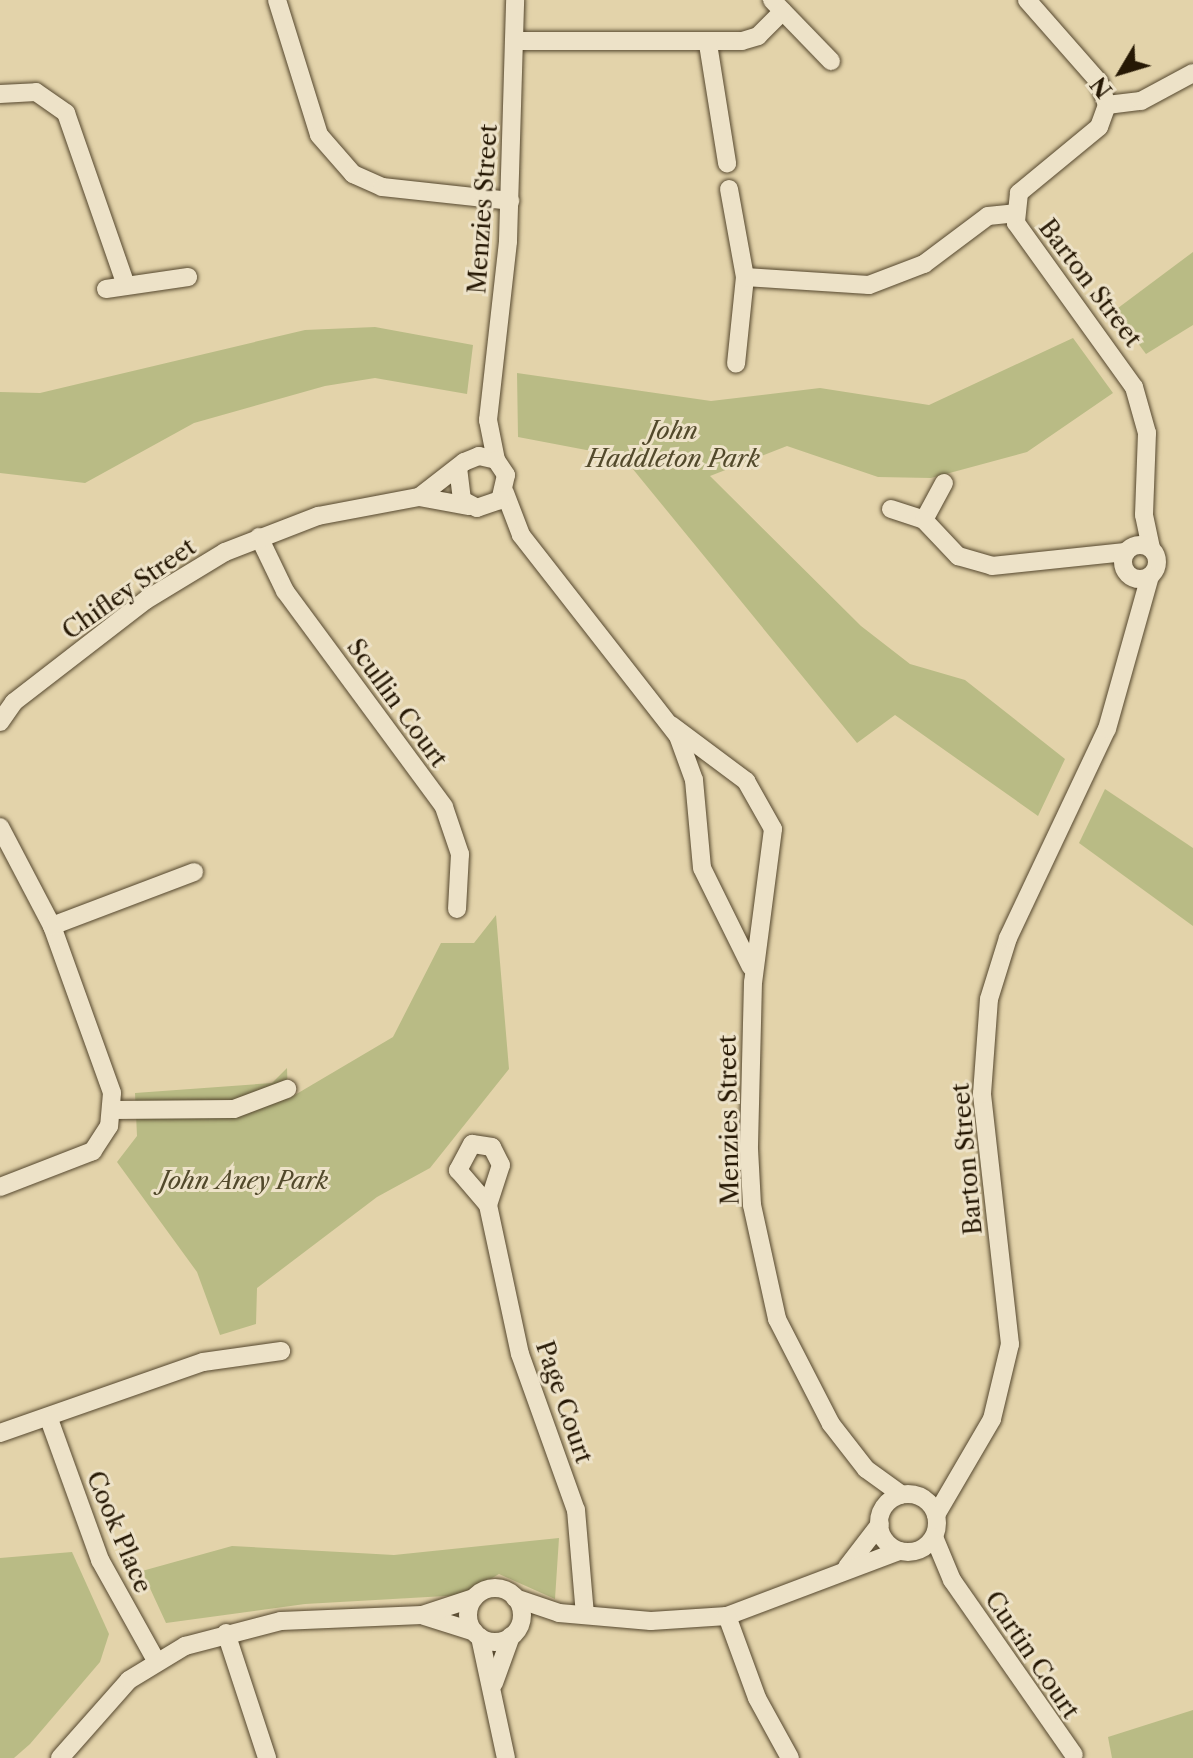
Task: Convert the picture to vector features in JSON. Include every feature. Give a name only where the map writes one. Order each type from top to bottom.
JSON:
[{"type":"street","points":[[277,0],[319,135],[353,174],[382,187],[510,201]]},
{"type":"street","name":"Menzies Street","points":[[496,460],[488,420],[510,201],[515,0]]},
{"type":"street","points":[[1027,0],[1099,82],[1107,105],[1141,101],[1193,73]]},
{"type":"street","points":[[515,41],[708,44],[758,36],[778,6],[831,61]]},
{"type":"street","points":[[708,44],[727,163]]},
{"type":"street","points":[[0,94],[36,92],[66,113],[125,282]]},
{"type":"street","name":"Barton Street","points":[[936,1515],[992,1419],[1010,1344],[982,1094],[989,999],[1008,938],[1107,729],[1137,609],[1158,562],[1151,548],[1144,515],[1147,433],[1134,387],[1015,213],[1019,193],[1099,127],[1107,105]]},
{"type":"street","points":[[729,189],[745,277],[736,364]]},
{"type":"street","points":[[745,277],[869,285],[924,264],[988,216],[1015,213]]},
{"type":"street","points":[[106,289],[125,282],[188,277]]},
{"type":"street","name":"Menzies Street","points":[[465,463],[488,420]]},
{"type":"street","points":[[496,460],[506,475],[505,493],[473,507],[454,485],[465,463],[496,460]]},
{"type":"street","name":"Chifley Street","points":[[419,497],[465,463]]},
{"type":"street","points":[[924,520],[944,483]]},
{"type":"street","name":"Menzies Street","points":[[505,493],[521,535],[671,725],[692,771],[702,868],[740,933],[753,982]]},
{"type":"street","name":"Chifley Street","points":[[0,722],[7,704],[146,600],[259,537],[318,516],[419,497],[473,507]]},
{"type":"street","name":"Menzies Street","points":[[473,507],[521,535]]},
{"type":"street","points":[[891,509],[924,520],[944,545],[974,563],[1100,557],[1127,560],[1150,576]]},
{"type":"street","name":"Barton Street","points":[[1137,609],[1127,560],[1144,515]]},
{"type":"street","name":"Scullin Court","points":[[259,537],[285,591],[444,807],[460,854],[457,909]]},
{"type":"street","points":[[1127,560],[1151,548]]},
{"type":"street","name":"Menzies Street","points":[[671,725],[746,781],[772,825],[753,982],[749,1149],[761,1257],[807,1387],[866,1469],[881,1518]]},
{"type":"street","points":[[0,827],[52,926],[112,1110],[103,1140],[84,1158],[0,1187]]},
{"type":"street","points":[[52,926],[194,872]]},
{"type":"street","points":[[112,1110],[234,1109],[287,1089]]},
{"type":"street","name":"Page Court","points":[[488,1205],[520,1354],[576,1510],[585,1614]]},
{"type":"street","points":[[0,1433],[49,1419],[203,1362],[281,1351]]},
{"type":"street","name":"Cook Place","points":[[49,1419],[100,1560],[155,1659]]},
{"type":"street","name":"Menzies Street","points":[[866,1469],[936,1515]]},
{"type":"street","points":[[845,1569],[881,1518],[910,1496],[955,1480]]},
{"type":"street","points":[[60,1758],[107,1701],[155,1659],[226,1633],[281,1621],[422,1615],[494,1588],[559,1613],[651,1621],[727,1616],[845,1569],[906,1551],[934,1537],[936,1515]]},
{"type":"street","name":"Curtin Court","points":[[881,1518],[906,1551],[952,1580]]},
{"type":"street","name":"Curtin Court","points":[[934,1537],[952,1580],[1074,1755]]},
{"type":"street","points":[[474,1598],[468,1619],[494,1683],[506,1758]]},
{"type":"street","points":[[494,1683],[514,1633],[515,1598]]},
{"type":"street","points":[[422,1615],[477,1635],[514,1633],[559,1613]]},
{"type":"street","points":[[727,1616],[757,1698],[790,1758]]},
{"type":"street","points":[[226,1633],[267,1758]]},
{"type":"green space","points":[[1193,252],[1193,325],[1146,354],[1114,311]]},
{"type":"green space","points":[[375,327],[473,345],[467,394],[375,378],[325,386],[194,423],[85,483],[0,473],[0,392],[40,393],[305,330]]},
{"type":"green space","name":"John Haddleton Park","points":[[1073,338],[1113,393],[1027,452],[931,478],[878,477],[787,446],[710,476],[861,626],[910,664],[965,680],[1065,759],[1038,816],[895,715],[857,743],[623,457],[518,437],[517,373],[711,401],[820,388],[929,405]]},
{"type":"green space","points":[[1105,789],[1193,848],[1193,926],[1079,843]]},
{"type":"green space","name":"John Aney Park","points":[[496,915],[509,1069],[430,1168],[377,1197],[257,1288],[256,1324],[220,1335],[197,1272],[117,1162],[137,1136],[135,1093],[272,1083],[287,1068],[288,1099],[393,1037],[441,943],[474,943]]},
{"type":"green space","points":[[559,1538],[555,1599],[499,1574],[463,1595],[305,1604],[166,1623],[142,1571],[232,1546],[394,1555]]},
{"type":"green space","points":[[72,1552],[109,1634],[100,1662],[30,1744],[14,1758],[0,1758],[0,1558]]},
{"type":"green space","points":[[1193,1710],[1193,1758],[1112,1758],[1108,1737]]}]
